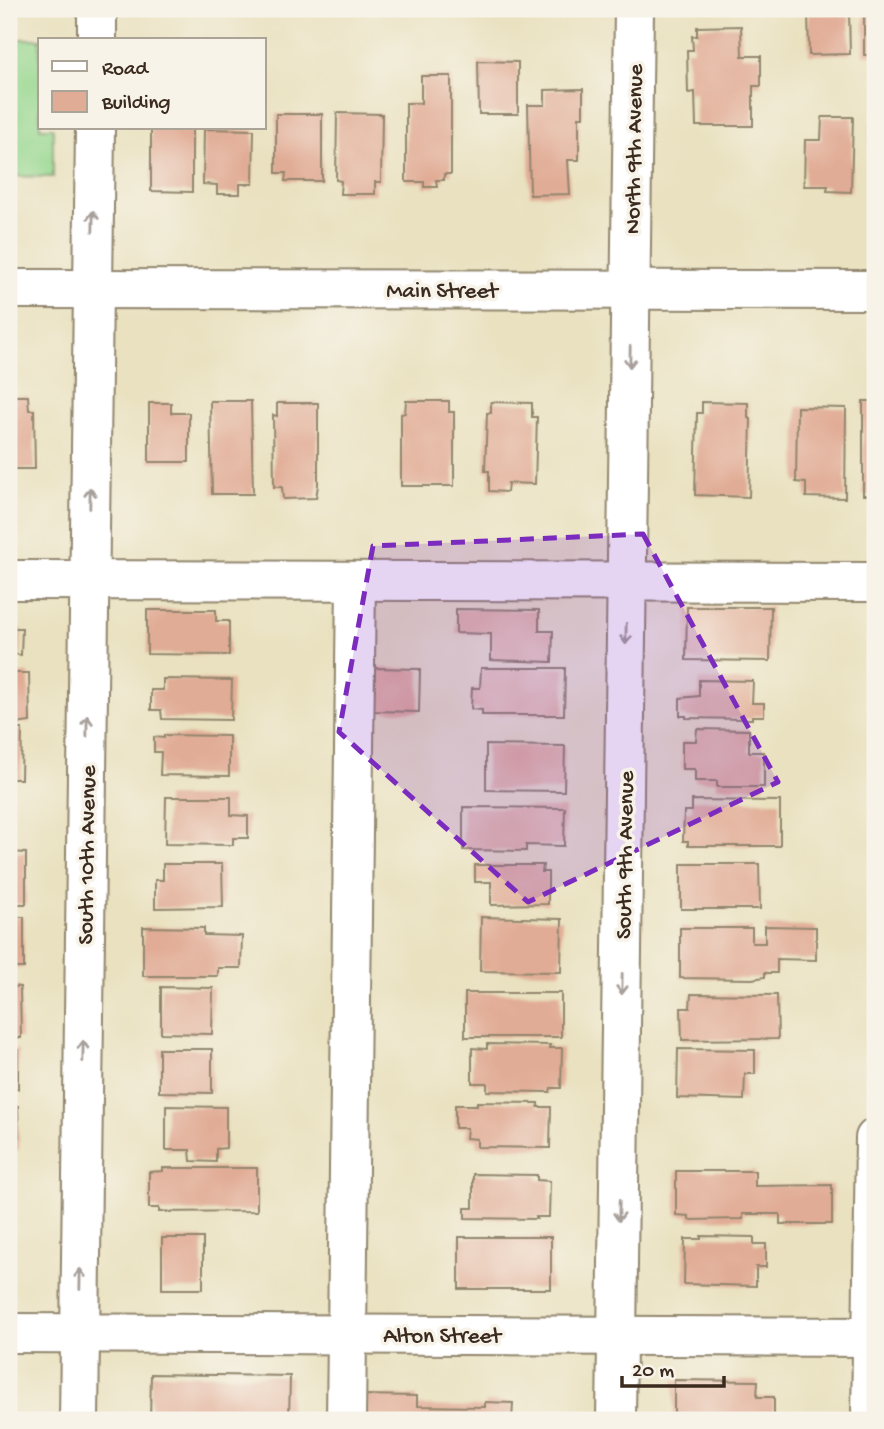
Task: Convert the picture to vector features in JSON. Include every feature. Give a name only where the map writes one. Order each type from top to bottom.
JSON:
[{"type":"street","points":[[97,9],[97,38]]},
{"type":"street","name":"North 9th Avenue","points":[[631,289],[634,9]]},
{"type":"street","name":"South 10th Avenue","points":[[79,1420],[95,130]]},
{"type":"street","name":"Main Street","points":[[9,289],[875,290]]},
{"type":"street","name":"South 9th Avenue","points":[[616,1420],[631,289]]},
{"type":"street","points":[[9,580],[875,582]]},
{"type":"street","points":[[346,1420],[356,581]]},
{"type":"street","points":[[871,1420],[875,1139]]},
{"type":"street","name":"Alton Street","points":[[9,1333],[873,1337]]},
{"type":"highlighted area","points":[[643,534],[778,782],[528,902],[339,732],[373,546]]},
{"type":"green space","points":[[9,39],[38,39],[38,130],[53,130],[53,177],[9,176]]},
{"type":"building","points":[[849,12],[850,54],[809,55],[808,13]]},
{"type":"building","points":[[864,13],[875,13],[875,55],[864,55]]},
{"type":"building","points":[[741,26],[742,56],[761,56],[761,86],[753,86],[753,126],[696,126],[695,92],[688,93],[687,50],[693,50],[692,36],[697,36],[697,27]]},
{"type":"building","points":[[478,61],[518,62],[518,114],[479,114]]},
{"type":"building","points":[[421,76],[451,76],[451,174],[444,174],[444,180],[436,180],[437,187],[424,187],[424,182],[406,182],[406,103],[421,103]]},
{"type":"building","points":[[583,89],[583,117],[579,117],[579,160],[568,160],[570,194],[530,195],[528,105],[545,105],[545,90]]},
{"type":"building","points":[[337,113],[382,114],[381,182],[375,182],[375,194],[340,194],[341,181],[336,180]]},
{"type":"building","points":[[276,114],[322,114],[322,181],[285,181],[286,173],[276,173]]},
{"type":"building","points":[[822,117],[853,117],[851,192],[827,191],[828,186],[804,186],[805,140],[821,140]]},
{"type":"building","points":[[870,126],[875,126],[875,194],[871,194],[869,183]]},
{"type":"building","points":[[151,130],[192,130],[192,192],[151,191]]},
{"type":"building","points":[[204,130],[254,130],[253,184],[240,184],[240,194],[217,194],[217,185],[203,184]]},
{"type":"building","points":[[9,396],[28,396],[29,410],[34,410],[35,469],[10,469]]},
{"type":"building","points":[[210,401],[251,401],[253,494],[212,494]]},
{"type":"building","points":[[406,401],[449,401],[449,412],[454,412],[454,486],[401,486],[401,414],[405,413]]},
{"type":"building","points":[[863,401],[875,401],[875,495],[863,495]]},
{"type":"building","points":[[491,402],[532,403],[532,417],[537,417],[535,484],[508,483],[507,492],[489,491],[489,471],[485,471],[487,413],[491,413]]},
{"type":"building","points":[[702,402],[748,403],[748,418],[751,419],[749,497],[695,495],[697,413],[702,413]]},
{"type":"building","points":[[149,403],[171,403],[171,413],[189,413],[189,462],[149,462]]},
{"type":"building","points":[[277,403],[318,403],[316,498],[283,499],[282,487],[274,487],[273,415],[277,416]]},
{"type":"building","points":[[797,407],[846,408],[845,498],[806,497],[806,483],[796,482]]},
{"type":"building","points":[[687,607],[771,607],[770,661],[686,660]]},
{"type":"building","points":[[456,609],[539,610],[539,631],[553,631],[552,662],[491,660],[491,634],[456,633]]},
{"type":"building","points":[[147,610],[216,610],[216,621],[229,621],[229,655],[147,654]]},
{"type":"building","points":[[9,628],[22,628],[21,655],[9,654]]},
{"type":"building","points":[[375,668],[420,669],[419,712],[374,711]]},
{"type":"building","points":[[481,668],[565,668],[564,715],[482,715],[482,710],[471,709],[472,688],[480,688]]},
{"type":"building","points":[[9,673],[29,673],[30,722],[9,725]]},
{"type":"building","points":[[163,679],[232,680],[231,720],[162,719],[161,710],[151,710],[151,690],[163,690]]},
{"type":"building","points":[[699,680],[753,681],[752,703],[764,703],[764,716],[747,719],[680,716],[680,698],[699,696]]},
{"type":"building","points":[[9,729],[22,729],[21,779],[9,779]]},
{"type":"building","points":[[697,729],[749,730],[749,752],[764,752],[764,787],[717,787],[717,781],[695,781],[695,769],[682,769],[682,741],[696,741]]},
{"type":"building","points":[[164,735],[229,736],[229,776],[160,775],[161,752],[154,752],[154,737],[164,738]]},
{"type":"building","points":[[486,745],[565,746],[564,791],[486,790]]},
{"type":"building","points":[[166,797],[231,797],[231,815],[248,816],[248,838],[233,838],[233,845],[165,844]]},
{"type":"building","points":[[692,800],[780,801],[780,846],[688,846],[688,841],[683,841],[684,811],[692,811]]},
{"type":"building","points":[[463,807],[565,808],[564,846],[526,845],[526,851],[463,850]]},
{"type":"building","points":[[9,852],[26,853],[26,904],[9,904]]},
{"type":"building","points":[[163,864],[222,864],[223,907],[155,908],[155,880],[163,880]]},
{"type":"building","points":[[681,864],[759,864],[760,909],[681,909]]},
{"type":"building","points":[[475,865],[543,865],[542,872],[548,872],[548,904],[491,905],[491,882],[475,882]]},
{"type":"building","points":[[9,917],[24,917],[24,968],[9,968]]},
{"type":"building","points":[[481,917],[562,919],[561,972],[480,971]]},
{"type":"building","points":[[765,926],[816,927],[816,960],[777,959],[777,973],[765,973],[765,977],[752,979],[680,978],[680,928],[752,928],[752,943],[765,943]]},
{"type":"building","points":[[143,927],[204,928],[204,935],[242,936],[241,968],[218,968],[218,976],[143,976]]},
{"type":"building","points":[[9,986],[20,987],[21,1038],[9,1038]]},
{"type":"building","points":[[161,987],[213,988],[212,1034],[161,1033]]},
{"type":"building","points":[[465,993],[561,993],[561,1037],[465,1037]]},
{"type":"building","points":[[691,994],[777,995],[778,1039],[682,1040],[681,1008],[690,1008]]},
{"type":"building","points":[[487,1044],[550,1045],[549,1048],[562,1048],[561,1088],[551,1088],[550,1092],[487,1091],[487,1083],[472,1083],[472,1048],[487,1049]]},
{"type":"building","points":[[159,1049],[212,1049],[212,1093],[159,1092]]},
{"type":"building","points":[[678,1049],[755,1050],[755,1074],[745,1074],[744,1100],[677,1098]]},
{"type":"building","points":[[9,1050],[18,1050],[18,1089],[9,1089]]},
{"type":"building","points":[[477,1102],[538,1103],[538,1107],[551,1107],[550,1148],[477,1147],[477,1139],[466,1138],[467,1128],[455,1128],[455,1105],[477,1105]]},
{"type":"building","points":[[9,1106],[18,1106],[19,1150],[9,1150]]},
{"type":"building","points":[[166,1106],[226,1107],[226,1148],[216,1149],[216,1162],[191,1161],[190,1150],[166,1150]]},
{"type":"building","points":[[163,1168],[257,1168],[257,1211],[159,1212],[159,1208],[149,1208],[149,1172],[163,1171]]},
{"type":"building","points":[[676,1171],[755,1171],[755,1186],[832,1185],[832,1224],[780,1224],[780,1214],[743,1214],[743,1219],[689,1220],[689,1216],[676,1215]]},
{"type":"building","points":[[473,1174],[537,1175],[537,1180],[550,1181],[549,1217],[465,1218],[465,1208],[473,1208]]},
{"type":"building","points":[[701,1236],[754,1237],[754,1244],[766,1244],[766,1267],[756,1267],[756,1286],[684,1284],[685,1239],[701,1239]]},
{"type":"building","points":[[459,1237],[551,1237],[551,1289],[459,1289]]},
{"type":"building","points":[[162,1238],[203,1238],[203,1289],[162,1289]]},
{"type":"building","points":[[151,1374],[290,1376],[289,1420],[150,1420]]},
{"type":"building","points":[[674,1380],[758,1381],[757,1397],[774,1397],[774,1420],[674,1420]]},
{"type":"building","points":[[361,1395],[417,1396],[417,1406],[485,1407],[485,1402],[513,1403],[512,1420],[361,1420]]}]
